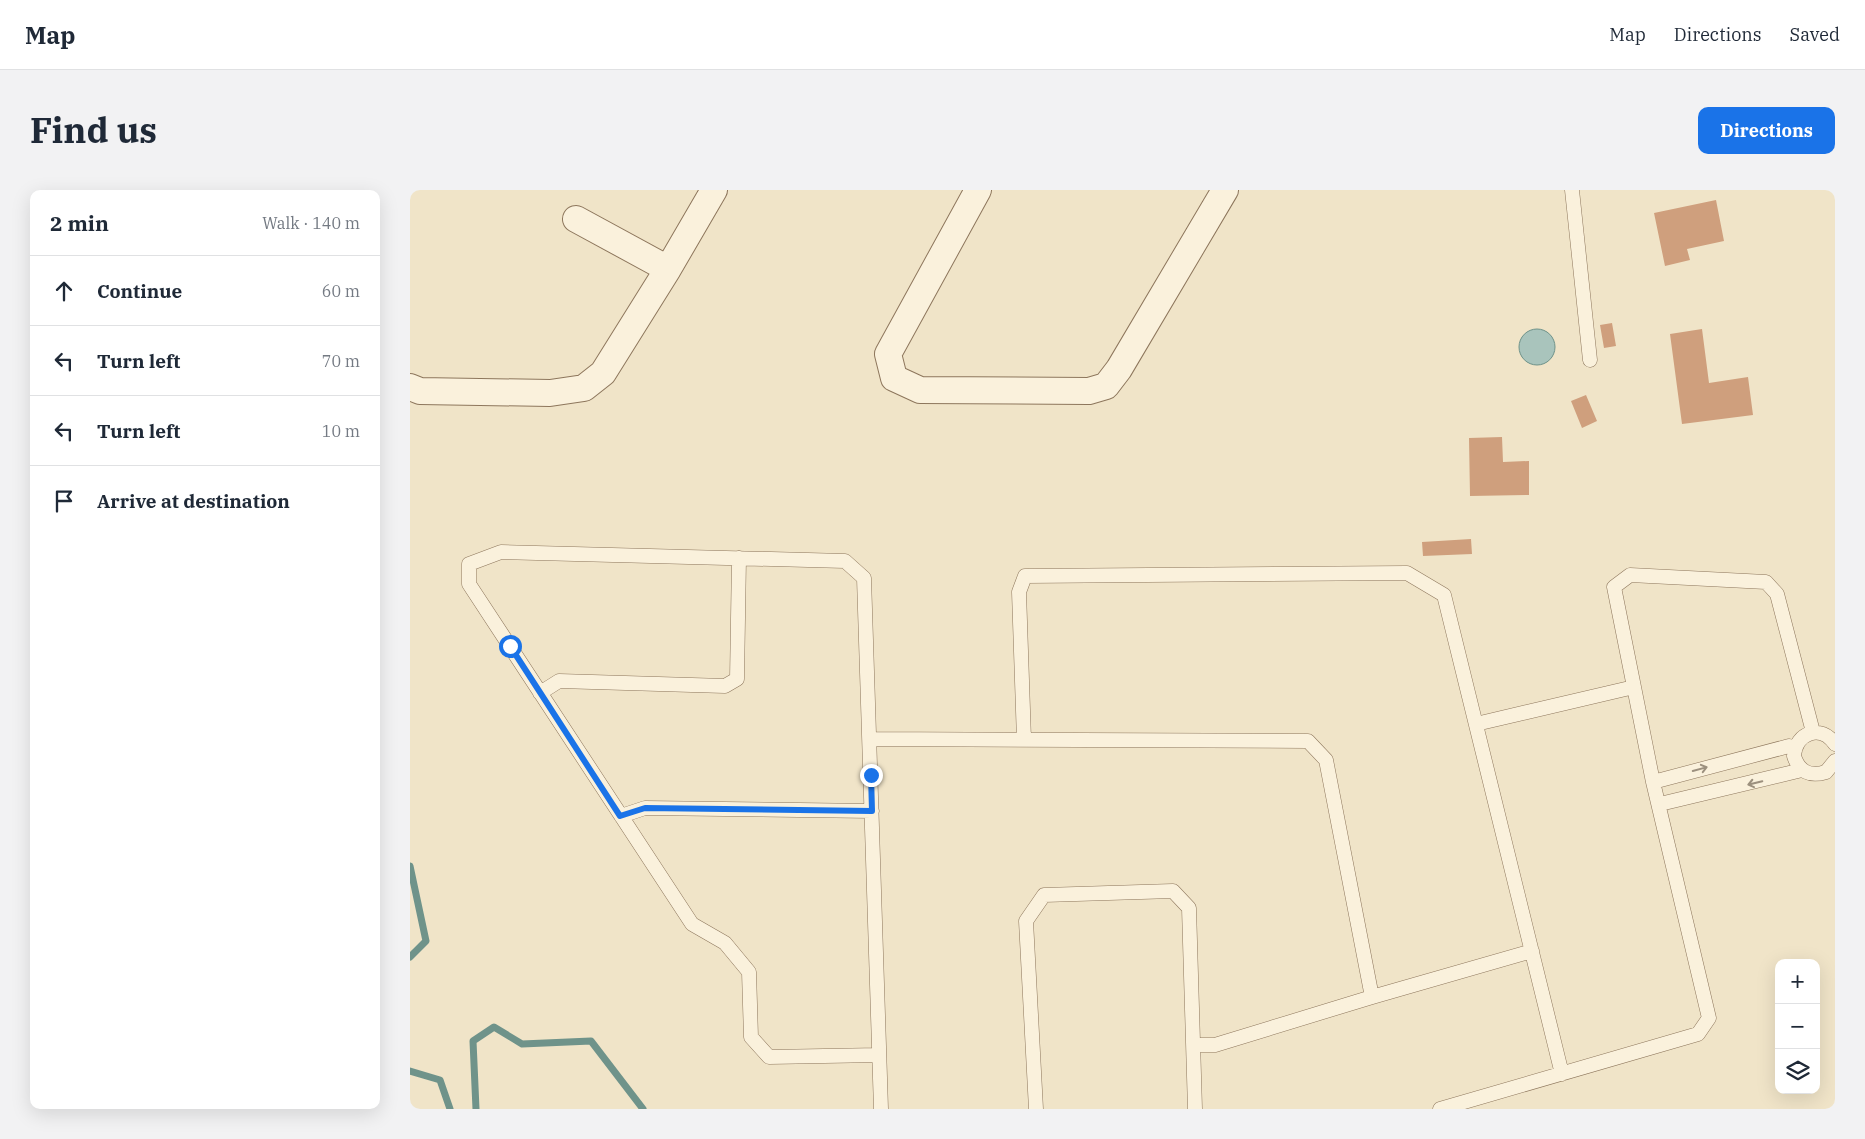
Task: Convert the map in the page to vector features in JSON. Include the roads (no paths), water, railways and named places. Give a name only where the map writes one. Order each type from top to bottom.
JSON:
[{"type":"street","points":[[410,386],[420,391],[550,393],[584,388],[603,373],[668,269],[714,190]]},
{"type":"street","points":[[978,190],[888,354],[894,378],[920,390],[1089,391],[1106,386],[1119,370],[1225,190]]},
{"type":"street","points":[[576,219],[668,269]]},
{"type":"lane","points":[[1572,190],[1590,360]]},
{"type":"lane","points":[[879,1055],[770,1057],[750,1037],[749,972],[725,943],[692,924],[469,584],[469,564],[501,552],[845,561],[864,578],[881,1109]]},
{"type":"lane","points":[[540,693],[559,681],[725,686],[737,679],[739,558]]},
{"type":"lane","points":[[1024,740],[1019,592],[1025,576],[1406,573],[1444,595],[1562,1074]]},
{"type":"lane","points":[[1440,1109],[1698,1034],[1709,1018],[1660,804],[1653,782],[1614,587],[1630,575],[1766,582],[1777,594],[1813,732]]},
{"type":"lane","points":[[1476,724],[1634,687]]},
{"type":"lane","points":[[1802,770],[1797,764],[1795,748],[1805,734],[1813,732],[1833,738]]},
{"type":"lane","points":[[870,739],[1308,741],[1326,760],[1372,997]]},
{"type":"lane","points":[[1653,782],[1788,746],[1795,748]]},
{"type":"lane","points":[[1660,804],[1802,770],[1818,775],[1826,772],[1835,761]]},
{"type":"lane","points":[[620,816],[645,808],[872,811]]},
{"type":"lane","points":[[1036,1109],[1026,921],[1044,895],[1173,891],[1189,908],[1195,1109]]},
{"type":"lane","points":[[1194,1045],[1215,1045],[1532,951]]},
{"type":"water","points":[[1537,329],[1549,335],[1555,347],[1549,359],[1537,365],[1525,359],[1519,347],[1525,335]]},
{"type":"waterway","points":[[410,866],[426,941],[410,957]]},
{"type":"waterway","points":[[476,1109],[473,1041],[494,1027],[522,1044],[591,1041],[643,1109]]},
{"type":"waterway","points":[[410,1071],[440,1080],[450,1109]]}]
